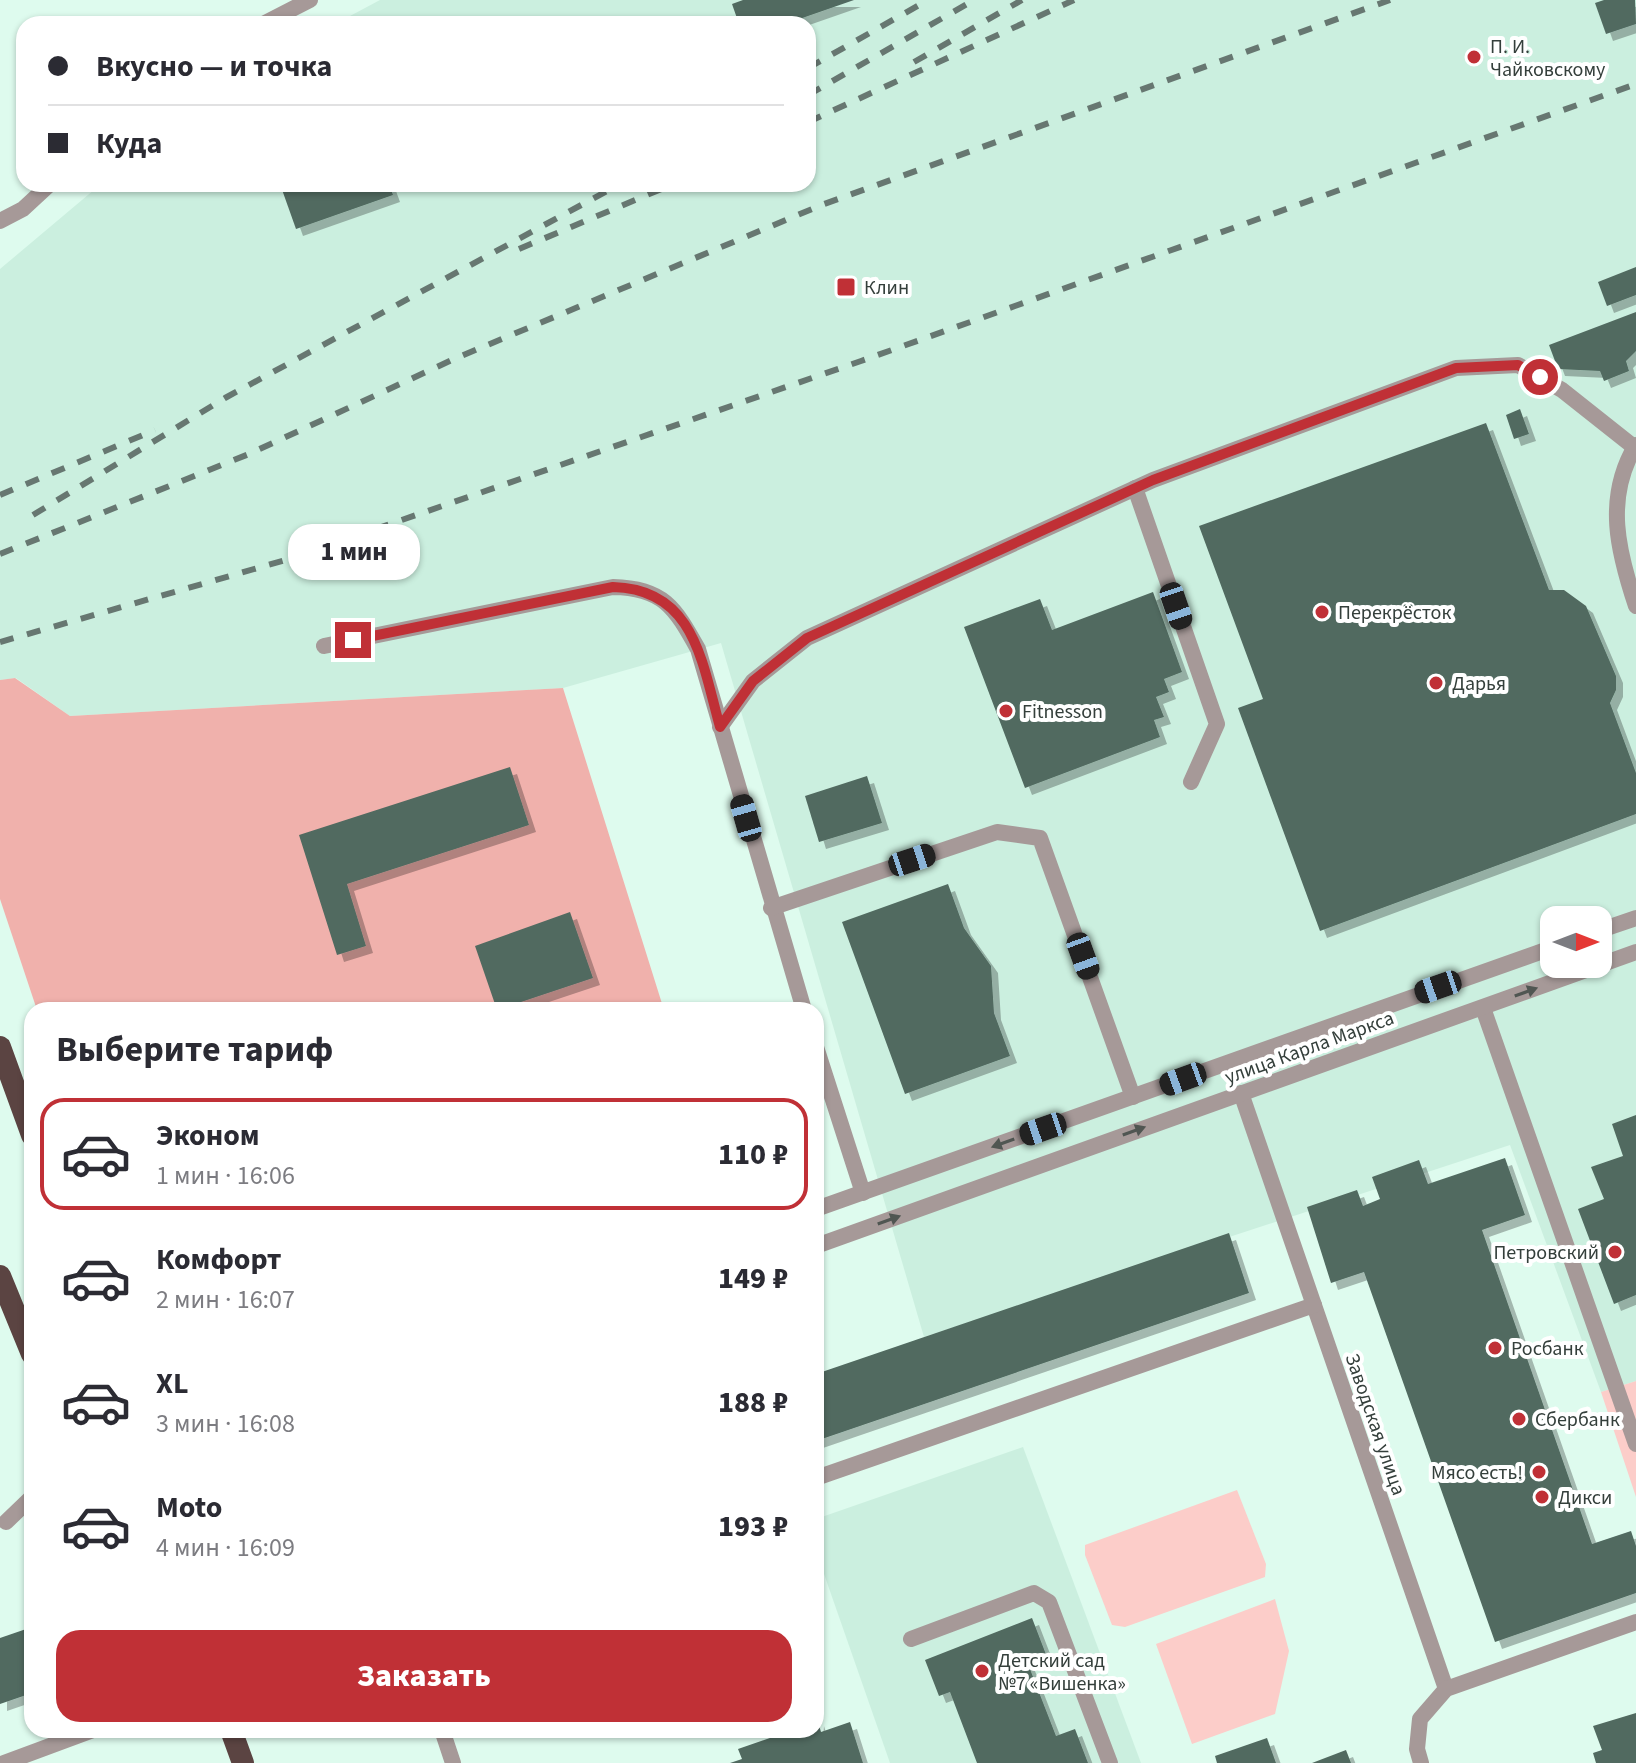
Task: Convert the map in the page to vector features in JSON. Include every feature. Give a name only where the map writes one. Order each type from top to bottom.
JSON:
[{"type":"highway","points":[[0,1047],[24,1113]]},
{"type":"highway","points":[[0,1276],[24,1337]]},
{"type":"highway","points":[[234,1738],[243,1763]]},
{"type":"street","points":[[279,16],[310,0]]},
{"type":"street","points":[[0,221],[23,209],[41,192]]},
{"type":"street","points":[[720,727],[753,681],[807,638],[1135,488],[1456,368],[1518,365],[1562,390],[1635,446],[1621,473],[1616,539],[1636,606]]},
{"type":"street","points":[[1135,488],[1217,724],[1191,782]]},
{"type":"street","points":[[324,646],[613,587],[633,587],[655,593],[677,612],[698,649],[771,908],[801,1002]]},
{"type":"street","points":[[771,908],[997,832],[1040,838],[1133,1097]]},
{"type":"street","points":[[1612,926],[1636,918]]},
{"type":"street","name":"улица Карла Маркса","points":[[824,1206],[1540,952]]},
{"type":"street","name":"улица Карла Маркса","points":[[824,1243],[1636,952]]},
{"type":"street","points":[[1483,1008],[1636,1444]]},
{"type":"street","points":[[824,1072],[863,1193]]},
{"type":"street","name":"Заводская улица","points":[[1241,1093],[1446,1689]]},
{"type":"street","points":[[824,1475],[1314,1305]]},
{"type":"street","points":[[3,1523],[24,1504]]},
{"type":"street","points":[[3,1523],[24,1516]]},
{"type":"street","points":[[911,1639],[1034,1593],[1049,1602],[1110,1763]]},
{"type":"street","points":[[1421,1763],[1417,1749],[1420,1719],[1446,1689],[1636,1622]]},
{"type":"street","points":[[4,1763],[28,1759],[75,1738]]},
{"type":"street","points":[[445,1738],[453,1763]]},
{"type":"shaded area","points":[[380,0],[1636,0],[1636,1381],[1601,1392],[1510,1145],[924,1337],[721,643],[563,688],[70,716],[16,678],[0,680],[0,269],[91,192],[816,192],[816,16],[350,16]]},
{"type":"shaded area","points":[[15,678],[70,716],[563,688],[661,1002],[34,1002],[0,899],[0,680]]},
{"type":"shaded area","points":[[1636,1381],[1636,1497],[1601,1392]]},
{"type":"shaded area","name":"Детский сад №7 «Вишенка»","points":[[1023,1447],[1141,1763],[890,1763],[824,1574],[824,1516]]},
{"type":"shaded area","points":[[1237,1490],[1266,1564],[1265,1577],[1125,1627],[1112,1625],[1085,1555],[1085,1545]]},
{"type":"shaded area","points":[[1275,1599],[1289,1651],[1275,1714],[1192,1744],[1156,1644]]},
{"type":"building","points":[[743,0],[854,0],[808,16],[736,16],[732,4]]},
{"type":"building","points":[[1635,0],[1636,24],[1606,34],[1595,3]]},
{"type":"building","points":[[283,192],[392,192],[393,195],[296,229]]},
{"type":"building","points":[[1636,267],[1636,295],[1607,306],[1598,282]]},
{"type":"building","points":[[1636,312],[1636,351],[1626,361],[1629,371],[1604,381],[1600,371],[1558,369],[1549,345]]},
{"type":"building","points":[[1520,409],[1529,434],[1514,439],[1506,415]]},
{"type":"building","name":"Дарья","points":[[1486,423],[1549,590],[1564,590],[1586,606],[1616,676],[1616,690],[1610,703],[1636,773],[1636,814],[1320,931],[1238,708],[1263,699],[1199,526]]},
{"type":"building","points":[[1153,592],[1182,672],[1164,679],[1169,692],[1156,697],[1164,717],[1154,720],[1160,737],[1025,788],[964,627],[1040,599],[1052,630]]},
{"type":"building","points":[[510,767],[529,825],[347,884],[366,946],[337,955],[299,835]]},
{"type":"building","points":[[867,776],[882,823],[819,842],[805,796]]},
{"type":"building","points":[[948,884],[964,928],[991,966],[994,1013],[1010,1056],[905,1094],[842,922]]},
{"type":"building","points":[[570,912],[593,978],[521,1002],[494,1002],[475,946]]},
{"type":"building","name":"Петровский","points":[[1636,1115],[1636,1295],[1614,1304],[1578,1209],[1604,1199],[1591,1167],[1623,1156],[1612,1124]]},
{"type":"building","points":[[1505,1158],[1525,1215],[1482,1230],[1592,1544],[1631,1531],[1636,1546],[1636,1593],[1495,1642],[1364,1272],[1331,1283],[1307,1207],[1357,1190],[1363,1206],[1380,1199],[1372,1177],[1419,1160],[1428,1184]]},
{"type":"building","points":[[1229,1233],[1249,1293],[824,1438],[824,1371]]},
{"type":"building","points":[[1032,1618],[1047,1657],[1028,1664],[1056,1736],[1075,1729],[1088,1763],[977,1763],[950,1692],[939,1696],[925,1660]]},
{"type":"building","points":[[24,1630],[24,1696],[0,1704],[0,1638]]},
{"type":"building","points":[[1636,1713],[1636,1763],[1596,1763],[1593,1753],[1602,1750],[1593,1726]]},
{"type":"building","points":[[850,1722],[863,1763],[730,1763],[742,1759],[738,1749],[770,1738],[824,1738],[824,1731]]},
{"type":"building","points":[[1267,1738],[1276,1763],[1217,1763],[1215,1756]]},
{"type":"building","points":[[1346,1750],[1351,1763],[1312,1763]]},
{"type":"railway","points":[[816,63],[928,0]]},
{"type":"railway","points":[[816,90],[974,0]]},
{"type":"railway","points":[[914,62],[1022,0]]},
{"type":"railway","points":[[816,118],[1074,0]]},
{"type":"railway","points":[[0,554],[249,454],[454,359],[824,204],[1390,0]]},
{"type":"railway","points":[[0,642],[289,559],[861,361],[1636,84]]},
{"type":"railway","points":[[33,515],[225,398],[605,192]]},
{"type":"railway","points":[[519,249],[654,192]]},
{"type":"railway","points":[[0,495],[155,430]]},
{"type":"place","name":"П. И. Чайковскому","points":[[1474,57]]},
{"type":"place","name":"Клин","points":[[846,287]]},
{"type":"place","name":"Перекрёсток","points":[[1322,612]]},
{"type":"place","name":"Дарья","points":[[1436,683]]},
{"type":"place","name":"Fitnesson","points":[[1006,711]]},
{"type":"place","name":"Петровский","points":[[1615,1252]]},
{"type":"place","name":"Росбанк","points":[[1495,1348]]},
{"type":"place","name":"Сбербанк","points":[[1519,1419]]},
{"type":"place","name":"Мясо есть!","points":[[1539,1472]]},
{"type":"place","name":"Дикси","points":[[1542,1497]]},
{"type":"place","name":"Детский сад №7 «Вишенка»","points":[[982,1671]]},
{"type":"route","points":[[353,640],[613,587],[633,587],[655,593],[677,612],[698,649],[720,727],[753,681],[807,638],[1153,480],[1456,368],[1518,365],[1540,377]]}]
